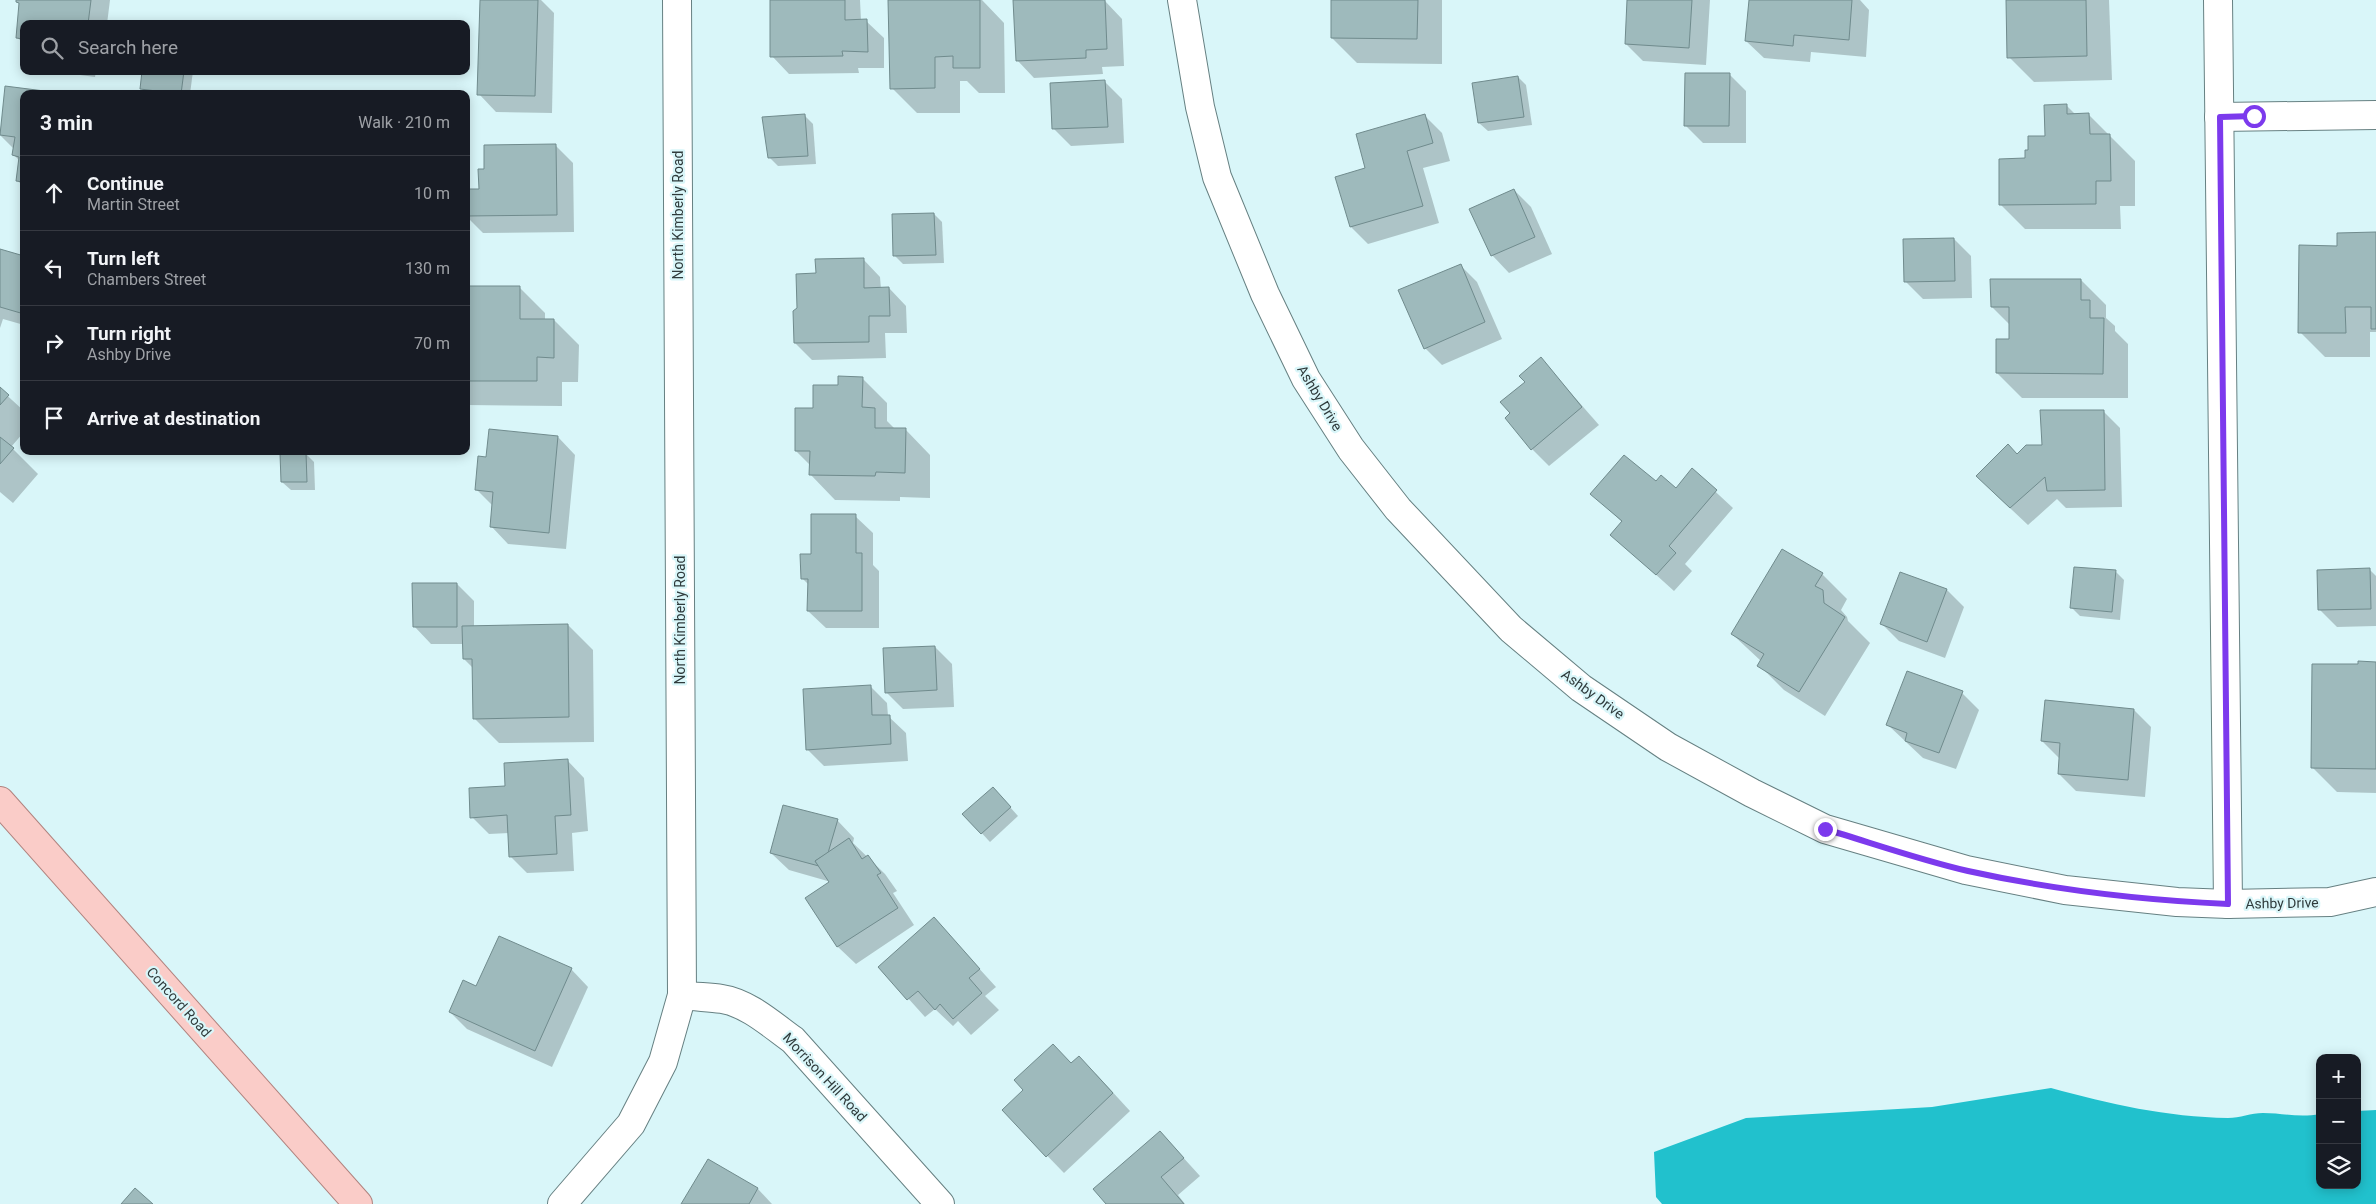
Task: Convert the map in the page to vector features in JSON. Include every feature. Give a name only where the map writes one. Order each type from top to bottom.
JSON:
[{"type":"main road","name":"Concord Road","points":[[0,801],[358,1204]]},
{"type":"street","name":"North Kimberly Road","points":[[562,1204],[632,1124],[662,1062],[682,995],[677,0]]},
{"type":"street","name":"Ashby Drive","points":[[1182,0],[1200,107],[1217,178],[1265,294],[1306,378],[1351,449],[1398,509],[1511,629],[1581,688],[1668,747],[1752,793],[1825,829],[1966,870],[2065,890],[2178,902],[2228,904],[2330,902],[2376,892]]},
{"type":"street","points":[[2218,0],[2228,904]]},
{"type":"street","points":[[2220,117],[2376,115]]},
{"type":"street","name":"Morrison Hill Road","points":[[682,995],[723,999],[740,1005],[765,1019],[794,1040],[940,1204]]},
{"type":"water","points":[[2051,1088],[2116,1104],[2183,1115],[2228,1118],[2263,1113],[2316,1114],[2316,1189],[2361,1189],[2361,1111],[2376,1110],[2376,1204],[1662,1204],[1656,1197],[1654,1152],[1746,1118],[1932,1107]]},
{"type":"building","points":[[16,0],[91,0],[88,20],[20,20],[20,38],[16,38],[19,3]]},
{"type":"building","points":[[480,0],[538,0],[535,96],[477,95]]},
{"type":"building","points":[[770,0],[845,0],[845,20],[867,19],[868,52],[842,51],[843,56],[770,57]]},
{"type":"building","points":[[888,0],[980,0],[980,68],[953,68],[953,56],[935,57],[935,88],[890,89]]},
{"type":"building","points":[[1013,0],[1105,0],[1107,49],[1086,50],[1086,58],[1016,61]]},
{"type":"building","points":[[1331,0],[1418,0],[1417,39],[1331,38]]},
{"type":"building","points":[[1627,0],[1692,0],[1689,48],[1625,44]]},
{"type":"building","points":[[1749,0],[1852,0],[1849,40],[1794,35],[1793,46],[1745,41]]},
{"type":"building","points":[[2006,0],[2086,0],[2087,56],[2007,58]]},
{"type":"building","points":[[1685,73],[1730,73],[1729,126],[1684,126]]},
{"type":"building","points":[[142,75],[183,75],[182,90],[140,89]]},
{"type":"building","points":[[1518,76],[1524,117],[1478,123],[1472,83]]},
{"type":"building","points":[[1105,80],[1108,127],[1052,129],[1050,83]]},
{"type":"building","points":[[5,86],[36,90],[20,90],[20,182],[16,181],[19,157],[12,155],[15,137],[0,135]]},
{"type":"building","points":[[2067,104],[2067,114],[2089,113],[2090,134],[2110,134],[2111,181],[2096,181],[2096,204],[1999,205],[1999,159],[2025,158],[2025,150],[2028,150],[2028,136],[2045,136],[2044,105]]},
{"type":"building","points":[[805,114],[808,156],[768,158],[762,117]]},
{"type":"building","points":[[1425,114],[1433,143],[1407,151],[1423,206],[1350,227],[1335,177],[1365,168],[1356,134]]},
{"type":"building","points":[[556,144],[557,215],[470,216],[470,189],[479,189],[478,169],[484,169],[484,145]]},
{"type":"building","points":[[1514,189],[1535,237],[1491,256],[1469,209]]},
{"type":"building","points":[[934,213],[936,255],[893,256],[892,214]]},
{"type":"building","points":[[2376,232],[2376,329],[2371,329],[2371,307],[2345,307],[2346,333],[2298,333],[2299,245],[2337,246],[2337,233]]},
{"type":"building","points":[[1954,238],[1955,281],[1904,282],[1903,239]]},
{"type":"building","points":[[0,249],[20,255],[20,313],[0,307]]},
{"type":"building","points":[[864,258],[864,288],[889,287],[890,316],[869,316],[869,342],[794,343],[793,311],[797,308],[796,274],[816,273],[815,259]]},
{"type":"building","points":[[1461,264],[1485,322],[1424,349],[1398,290]]},
{"type":"building","points":[[1990,279],[2081,279],[2081,300],[2090,300],[2090,318],[2104,318],[2103,374],[1996,373],[1996,339],[2009,339],[2009,307],[1991,307]]},
{"type":"building","points":[[470,286],[520,286],[520,319],[554,319],[554,358],[537,357],[537,381],[470,381]]},
{"type":"building","points":[[1541,357],[1582,407],[1531,450],[1505,418],[1510,413],[1500,402],[1525,382],[1519,376]]},
{"type":"building","points":[[838,376],[863,377],[862,407],[875,408],[875,428],[906,428],[905,473],[876,472],[875,476],[809,475],[810,451],[795,451],[795,408],[813,408],[813,385],[838,385]]},
{"type":"building","points":[[0,387],[9,395],[0,405]]},
{"type":"building","points":[[2040,410],[2104,410],[2105,490],[2047,491],[2045,477],[2010,508],[1976,476],[2008,444],[2017,454],[2026,445],[2042,445]]},
{"type":"building","points":[[489,429],[558,436],[549,533],[490,527],[493,492],[475,490],[478,456],[486,457]]},
{"type":"building","points":[[0,437],[14,448],[0,464]]},
{"type":"building","points":[[280,455],[306,455],[307,482],[281,482]]},
{"type":"building","points":[[1624,455],[1656,481],[1661,475],[1676,488],[1692,468],[1717,490],[1669,546],[1676,553],[1656,575],[1610,535],[1622,521],[1590,494]]},
{"type":"building","points":[[811,514],[856,514],[856,553],[862,553],[862,611],[807,611],[808,579],[801,579],[800,554],[811,554]]},
{"type":"building","points":[[1782,549],[1823,573],[1815,586],[1823,590],[1824,603],[1845,617],[1799,692],[1757,666],[1764,654],[1731,634]]},
{"type":"building","points":[[2074,567],[2116,570],[2112,612],[2070,608]]},
{"type":"building","points":[[2370,568],[2371,609],[2318,610],[2317,570]]},
{"type":"building","points":[[1900,572],[1947,589],[1927,642],[1880,624]]},
{"type":"building","points":[[412,583],[457,583],[457,627],[413,627]]},
{"type":"building","points":[[568,624],[569,717],[473,719],[472,659],[463,659],[462,626]]},
{"type":"building","points":[[935,646],[937,690],[885,693],[883,648]]},
{"type":"building","points":[[2358,661],[2376,662],[2376,769],[2311,768],[2312,664],[2358,664]]},
{"type":"building","points":[[1907,671],[1963,691],[1939,753],[1905,741],[1907,733],[1886,725]]},
{"type":"building","points":[[871,685],[872,715],[890,715],[891,744],[806,750],[803,689]]},
{"type":"building","points":[[2045,700],[2134,709],[2128,780],[2058,774],[2060,743],[2041,741]]},
{"type":"building","points":[[568,759],[571,815],[555,816],[557,854],[509,857],[507,815],[470,818],[469,788],[505,786],[504,763]]},
{"type":"building","points":[[993,787],[1011,807],[981,834],[962,814]]},
{"type":"building","points":[[783,805],[838,819],[828,853],[815,861],[819,866],[770,853]]},
{"type":"building","points":[[849,838],[862,859],[868,855],[881,873],[877,875],[898,908],[837,947],[805,898],[829,882],[815,861]]},
{"type":"building","points":[[934,917],[980,969],[969,978],[982,993],[953,1019],[940,1004],[935,1010],[918,991],[907,1000],[878,967]]},
{"type":"building","points":[[499,936],[572,968],[535,1051],[449,1012],[463,980],[476,986]]},
{"type":"building","points":[[1053,1044],[1071,1063],[1079,1056],[1113,1093],[1046,1157],[1002,1110],[1023,1090],[1014,1080]]},
{"type":"building","points":[[1160,1131],[1184,1158],[1161,1177],[1184,1204],[1106,1204],[1093,1189]]},
{"type":"building","points":[[708,1159],[758,1188],[749,1204],[681,1204]]},
{"type":"building","points":[[135,1188],[153,1204],[121,1204]]},
{"type":"route","points":[[1825,829],[1966,870],[2065,890],[2178,902],[2228,904],[2220,117],[2254,116]]}]
